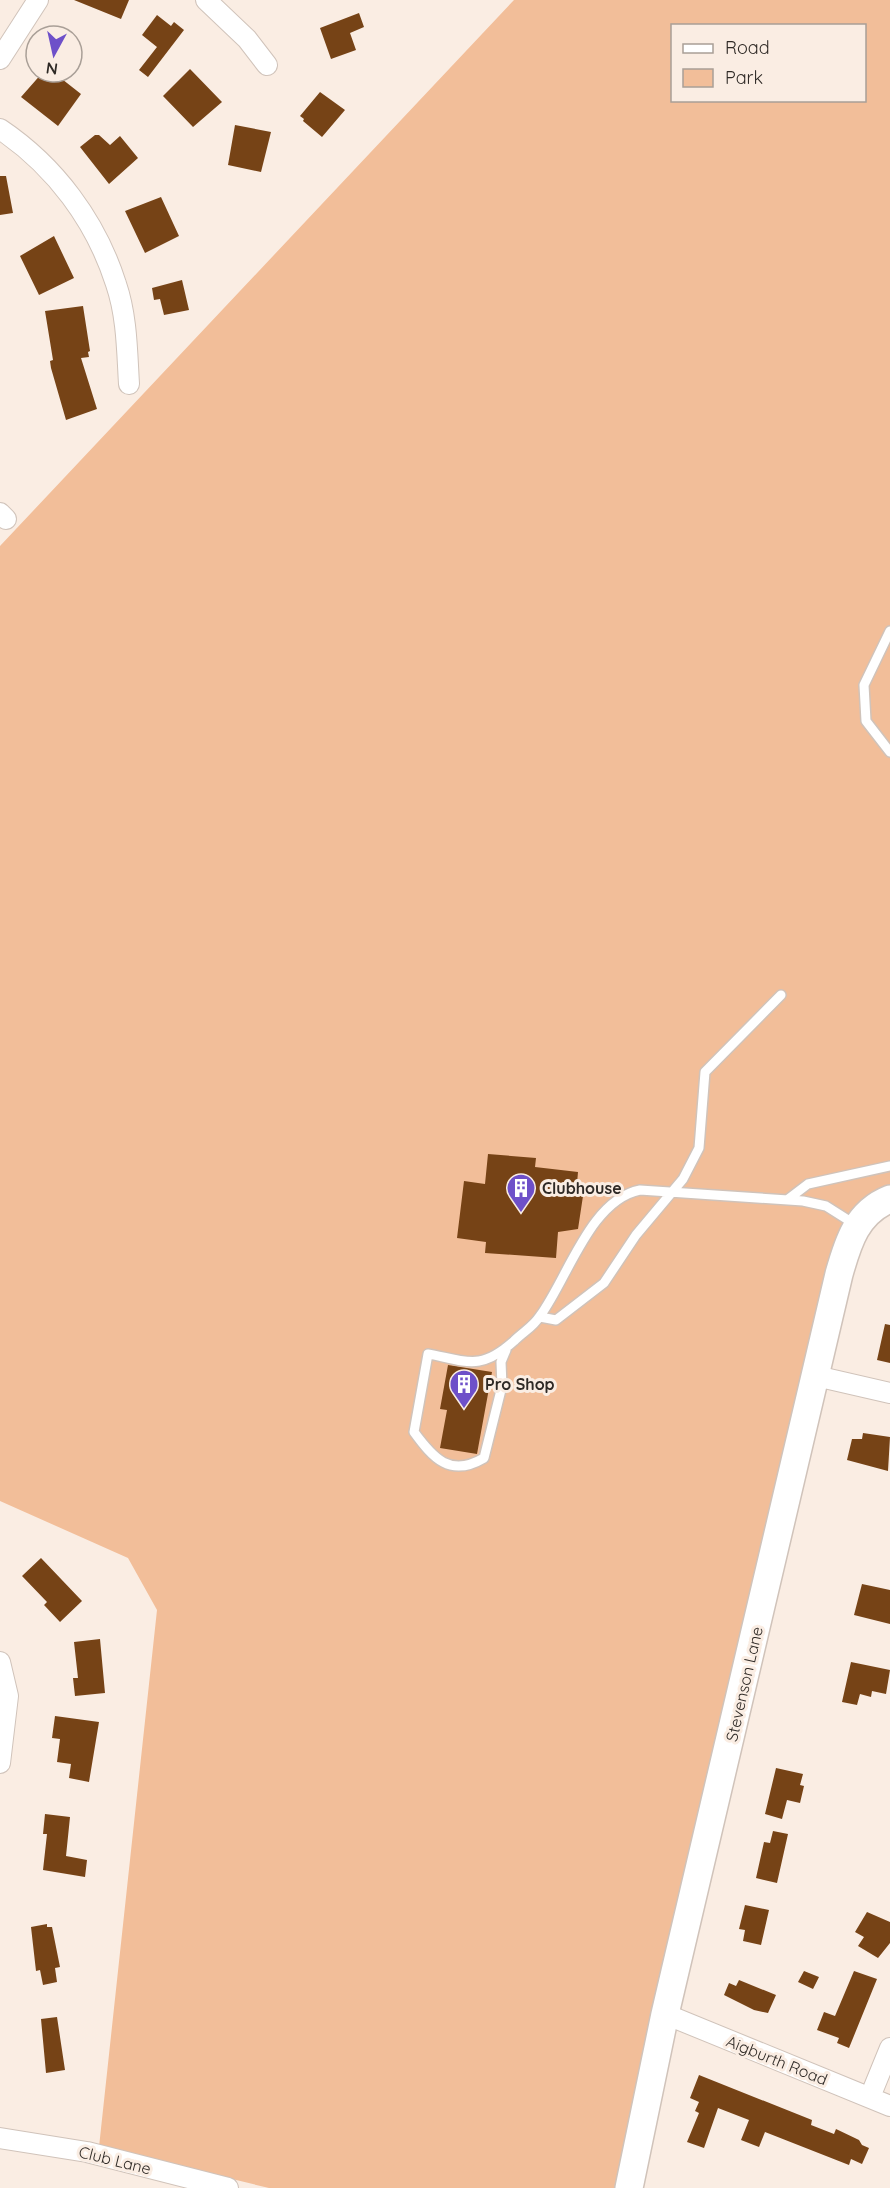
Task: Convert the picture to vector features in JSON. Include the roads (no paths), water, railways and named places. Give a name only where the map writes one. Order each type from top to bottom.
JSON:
[{"type":"street","points":[[0,59],[38,0]]},
{"type":"street","points":[[206,0],[247,39],[267,65]]},
{"type":"street","points":[[0,129],[53,175],[81,208],[97,236],[116,283],[126,327],[129,384]]},
{"type":"street","points":[[856,1225],[868,1212],[890,1199]]},
{"type":"street","name":"Stevenson Lane","points":[[629,2188],[665,2014],[839,1274],[856,1225]]},
{"type":"street","points":[[816,1376],[890,1393]]},
{"type":"street","points":[[0,1662],[8,1696],[0,1763]]},
{"type":"street","name":"Aigburth Road","points":[[665,2014],[890,2106]]},
{"type":"street","points":[[870,2097],[890,2048]]},
{"type":"street","name":"Club Lane","points":[[0,2138],[87,2152],[228,2188]]},
{"type":"lane","points":[[890,631],[864,686],[866,721],[890,753]]},
{"type":"lane","points":[[540,1317],[556,1320],[604,1284],[636,1235],[683,1179],[699,1148],[705,1072],[781,995]]},
{"type":"lane","points":[[787,1200],[808,1184],[890,1166]]},
{"type":"lane","points":[[506,1350],[501,1362],[502,1386],[484,1458],[464,1466],[447,1465],[432,1456],[414,1432],[429,1354],[477,1362],[506,1350],[540,1317],[596,1222],[613,1202],[627,1193],[640,1190],[787,1200],[826,1206],[856,1225]]},
{"type":"place","name":"Clubhouse","points":[[521,1214]]},
{"type":"place","name":"Pro Shop","points":[[464,1410]]}]
